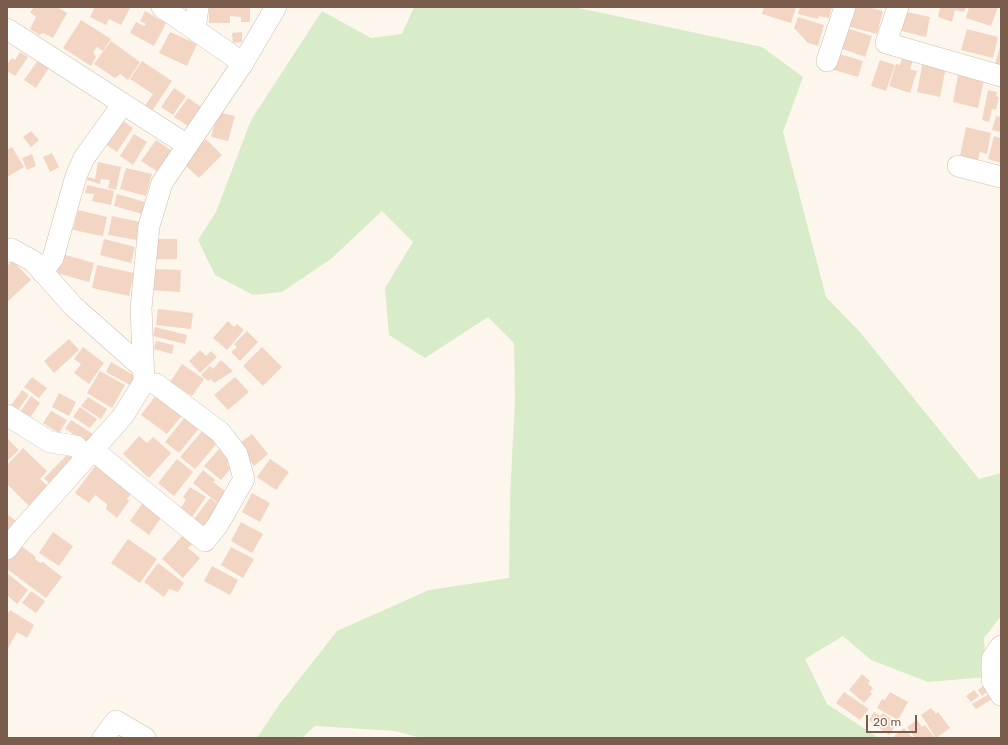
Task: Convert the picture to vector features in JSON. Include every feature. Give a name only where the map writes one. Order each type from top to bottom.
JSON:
[{"type":"street","points":[[162,7],[243,63]]},
{"type":"street","points":[[195,30],[198,7]]},
{"type":"street","points":[[7,549],[19,533],[123,416],[144,382],[141,308],[149,226],[162,183],[243,63],[276,7]]},
{"type":"street","points":[[827,61],[845,7]]},
{"type":"street","points":[[898,7],[886,43],[1001,76]]},
{"type":"street","points":[[7,29],[187,145]]},
{"type":"street","points":[[42,272],[53,258],[76,176],[84,158],[123,104]]},
{"type":"street","points":[[958,166],[1001,177]]},
{"type":"street","points":[[7,252],[11,249],[33,261],[73,306],[143,368]]},
{"type":"street","points":[[7,415],[50,442],[76,446],[90,453],[205,541],[217,526],[244,479],[237,454],[220,432],[156,384]]},
{"type":"street","points":[[1001,646],[992,659],[992,680],[1001,695]]},
{"type":"street","points":[[103,738],[116,721],[145,738]]},
{"type":"green space","points":[[414,7],[574,7],[762,47],[803,77],[783,132],[826,297],[860,332],[979,479],[1001,473],[1001,616],[984,638],[986,677],[928,682],[871,660],[843,636],[805,659],[827,704],[879,738],[421,738],[395,731],[315,726],[302,738],[257,738],[279,705],[337,631],[429,590],[509,578],[510,497],[515,400],[514,343],[488,317],[425,358],[389,335],[385,288],[413,242],[382,211],[331,259],[282,292],[253,295],[215,275],[198,240],[216,212],[251,120],[322,11],[371,38],[402,34]]},
{"type":"building","points":[[34,7],[57,7],[67,13],[53,38],[43,33],[39,35],[30,29],[36,17],[30,12]]},
{"type":"building","points":[[95,7],[130,8],[121,25],[109,19],[106,25],[90,17]]},
{"type":"building","points":[[209,7],[250,7],[250,22],[241,22],[241,17],[230,16],[230,23],[209,23]]},
{"type":"building","points":[[764,7],[796,7],[791,23],[762,14]]},
{"type":"building","points":[[800,7],[832,7],[829,18],[819,16],[818,19],[798,14]]},
{"type":"building","points":[[855,7],[868,7],[883,11],[877,34],[847,26]]},
{"type":"building","points":[[937,7],[966,7],[964,12],[955,10],[952,22],[938,17],[940,8]]},
{"type":"building","points":[[969,7],[998,7],[991,26],[966,18]]},
{"type":"building","points":[[145,11],[166,23],[154,46],[130,33],[136,22],[144,26],[146,24],[140,21]]},
{"type":"building","points":[[902,11],[930,17],[926,37],[898,30]]},
{"type":"building","points":[[798,17],[824,25],[818,46],[808,43],[794,28]]},
{"type":"building","points":[[81,20],[111,39],[103,51],[97,47],[93,52],[96,57],[91,66],[63,48]]},
{"type":"building","points":[[846,28],[872,36],[865,57],[840,48]]},
{"type":"building","points":[[967,29],[998,37],[993,58],[961,50]]},
{"type":"building","points":[[170,32],[197,44],[187,66],[159,53]]},
{"type":"building","points":[[242,32],[242,42],[233,43],[232,33]]},
{"type":"building","points":[[111,41],[140,62],[128,80],[120,74],[115,78],[94,64]]},
{"type":"building","points":[[1001,44],[1001,66],[995,64]]},
{"type":"building","points":[[20,52],[28,57],[15,76],[7,71],[7,64],[12,58],[15,60]]},
{"type":"building","points":[[836,53],[863,61],[858,77],[831,69]]},
{"type":"building","points":[[902,58],[913,61],[910,69],[917,71],[910,93],[889,86],[896,64],[900,65]]},
{"type":"building","points":[[40,59],[50,66],[36,88],[24,80]]},
{"type":"building","points":[[880,60],[895,65],[886,91],[871,86]]},
{"type":"building","points":[[142,61],[172,81],[152,111],[145,106],[153,94],[130,79]]},
{"type":"building","points":[[923,62],[946,67],[940,97],[917,92]]},
{"type":"building","points":[[958,75],[984,80],[978,108],[953,102]]},
{"type":"building","points":[[174,88],[186,96],[173,115],[161,107]]},
{"type":"building","points":[[988,90],[997,92],[996,96],[999,97],[996,110],[992,109],[989,122],[982,120]]},
{"type":"building","points":[[188,98],[201,107],[188,126],[174,117]]},
{"type":"building","points":[[218,112],[235,116],[228,141],[211,137]]},
{"type":"building","points":[[996,116],[1001,117],[1001,132],[992,130]]},
{"type":"building","points":[[122,120],[133,128],[117,152],[105,144]]},
{"type":"building","points":[[966,127],[991,133],[987,154],[980,152],[978,160],[960,156]]},
{"type":"building","points":[[31,131],[39,140],[31,147],[23,137]]},
{"type":"building","points":[[134,134],[147,142],[133,165],[120,156]]},
{"type":"building","points":[[994,136],[1001,138],[1001,163],[988,159]]},
{"type":"building","points":[[206,139],[222,155],[199,178],[183,163]]},
{"type":"building","points":[[156,140],[172,151],[158,172],[141,161]]},
{"type":"building","points":[[12,147],[24,167],[7,177],[7,150]]},
{"type":"building","points":[[52,153],[59,167],[50,172],[43,157]]},
{"type":"building","points":[[32,154],[36,166],[27,170],[22,158]]},
{"type":"building","points":[[98,162],[121,167],[116,190],[108,188],[110,180],[101,179],[100,184],[87,180],[88,177],[95,179]]},
{"type":"building","points":[[126,168],[152,174],[146,196],[120,189]]},
{"type":"building","points":[[87,185],[114,191],[111,205],[92,201],[94,194],[85,193]]},
{"type":"building","points":[[117,194],[145,202],[142,214],[114,206]]},
{"type":"building","points":[[78,210],[107,217],[103,236],[73,230]]},
{"type":"building","points":[[112,216],[140,222],[137,240],[108,235]]},
{"type":"building","points":[[104,239],[135,247],[131,263],[100,255]]},
{"type":"building","points":[[153,239],[177,239],[177,259],[153,259]]},
{"type":"building","points":[[62,254],[94,263],[89,282],[57,273]]},
{"type":"building","points":[[13,261],[31,280],[7,302],[7,266]]},
{"type":"building","points":[[97,265],[134,273],[129,296],[92,288]]},
{"type":"building","points":[[153,269],[181,270],[180,292],[151,290]]},
{"type":"building","points":[[158,309],[193,313],[191,329],[156,325]]},
{"type":"building","points":[[228,321],[234,327],[237,324],[244,330],[227,350],[213,338]]},
{"type":"building","points":[[155,327],[187,335],[185,344],[153,336]]},
{"type":"building","points":[[247,331],[258,342],[240,361],[231,352],[237,347],[234,344]]},
{"type":"building","points":[[69,339],[79,350],[54,373],[44,361]]},
{"type":"building","points":[[156,341],[174,345],[172,354],[154,349]]},
{"type":"building","points":[[83,347],[104,363],[89,384],[74,373],[81,364],[74,359]]},
{"type":"building","points":[[262,347],[282,367],[263,386],[243,366]]},
{"type":"building","points":[[200,350],[206,356],[211,351],[217,357],[200,373],[189,361]]},
{"type":"building","points":[[221,360],[233,371],[214,383],[211,379],[208,381],[201,375],[210,366],[213,369]]},
{"type":"building","points":[[111,362],[135,376],[130,385],[106,372]]},
{"type":"building","points":[[182,364],[204,379],[192,396],[170,382]]},
{"type":"building","points":[[100,371],[125,385],[112,408],[87,393]]},
{"type":"building","points":[[32,377],[47,388],[39,398],[24,387]]},
{"type":"building","points":[[235,377],[249,392],[228,410],[214,395]]},
{"type":"building","points":[[22,390],[29,395],[16,413],[9,408]]},
{"type":"building","points":[[59,393],[76,402],[69,416],[52,407]]},
{"type":"building","points":[[156,395],[182,415],[167,434],[141,415]]},
{"type":"building","points":[[31,396],[40,403],[29,419],[20,412]]},
{"type":"building","points":[[88,397],[107,409],[101,419],[81,406]]},
{"type":"building","points":[[80,407],[97,419],[90,428],[73,417]]},
{"type":"building","points":[[51,411],[67,420],[59,433],[43,423]]},
{"type":"building","points":[[186,416],[200,427],[179,453],[165,442]]},
{"type":"building","points":[[71,420],[93,434],[88,443],[65,429]]},
{"type":"building","points":[[203,430],[218,442],[195,469],[180,457]]},
{"type":"building","points":[[252,434],[268,454],[254,466],[243,452],[240,443]]},
{"type":"building","points":[[139,436],[147,443],[153,437],[171,453],[149,478],[123,454]]},
{"type":"building","points":[[7,438],[19,450],[7,461]]},
{"type":"building","points":[[23,448],[47,471],[40,479],[51,489],[32,509],[7,484],[7,465]]},
{"type":"building","points":[[219,449],[231,459],[227,465],[231,468],[221,480],[204,466]]},
{"type":"building","points":[[72,450],[80,459],[53,487],[44,478]]},
{"type":"building","points":[[177,459],[193,472],[174,496],[158,483]]},
{"type":"building","points":[[270,459],[289,472],[276,490],[257,477]]},
{"type":"building","points":[[96,465],[132,492],[127,499],[129,501],[117,518],[106,509],[107,504],[95,495],[89,503],[75,493]]},
{"type":"building","points":[[203,470],[215,480],[213,482],[229,494],[220,505],[193,483]]},
{"type":"building","points":[[190,487],[206,497],[192,517],[180,509],[186,500],[183,497]]},
{"type":"building","points":[[252,493],[270,503],[260,522],[242,512]]},
{"type":"building","points":[[210,498],[222,507],[207,528],[194,519]]},
{"type":"building","points":[[144,501],[163,515],[149,535],[130,521]]},
{"type":"building","points":[[7,514],[20,524],[7,541]]},
{"type":"building","points":[[241,522],[263,534],[252,553],[231,541]]},
{"type":"building","points":[[53,532],[73,546],[59,566],[39,553]]},
{"type":"building","points":[[183,535],[193,543],[188,548],[200,558],[183,578],[162,559]]},
{"type":"building","points":[[128,539],[157,559],[140,583],[111,563]]},
{"type":"building","points":[[16,542],[36,557],[35,559],[40,563],[43,562],[62,577],[46,598],[7,569],[7,554]]},
{"type":"building","points":[[231,547],[254,559],[243,578],[221,565]]},
{"type":"building","points":[[158,563],[184,583],[178,592],[169,589],[164,597],[144,582]]},
{"type":"building","points":[[212,566],[238,580],[230,595],[204,581]]},
{"type":"building","points":[[7,573],[28,590],[17,604],[7,595]]},
{"type":"building","points":[[31,591],[45,601],[36,613],[22,603]]},
{"type":"building","points":[[10,610],[34,625],[27,638],[17,632],[7,650],[7,615]]},
{"type":"building","points":[[862,674],[870,681],[868,684],[873,688],[870,692],[872,694],[864,703],[849,690]]},
{"type":"building","points":[[983,686],[987,692],[982,696],[978,690]]},
{"type":"building","points":[[974,690],[979,696],[971,702],[966,696]]},
{"type":"building","points":[[844,692],[869,709],[860,720],[836,703]]},
{"type":"building","points":[[890,692],[908,702],[898,720],[877,708],[882,699],[885,700]]},
{"type":"building","points":[[989,694],[992,699],[976,709],[972,704]]},
{"type":"building","points":[[931,708],[936,714],[938,712],[950,728],[936,738],[921,715]]},
{"type":"building","points":[[874,712],[880,716],[883,713],[897,723],[889,735],[869,720]]},
{"type":"building","points":[[917,720],[922,727],[925,725],[935,738],[915,738],[907,727]]},
{"type":"building","points":[[904,728],[913,738],[896,738],[894,736]]}]
